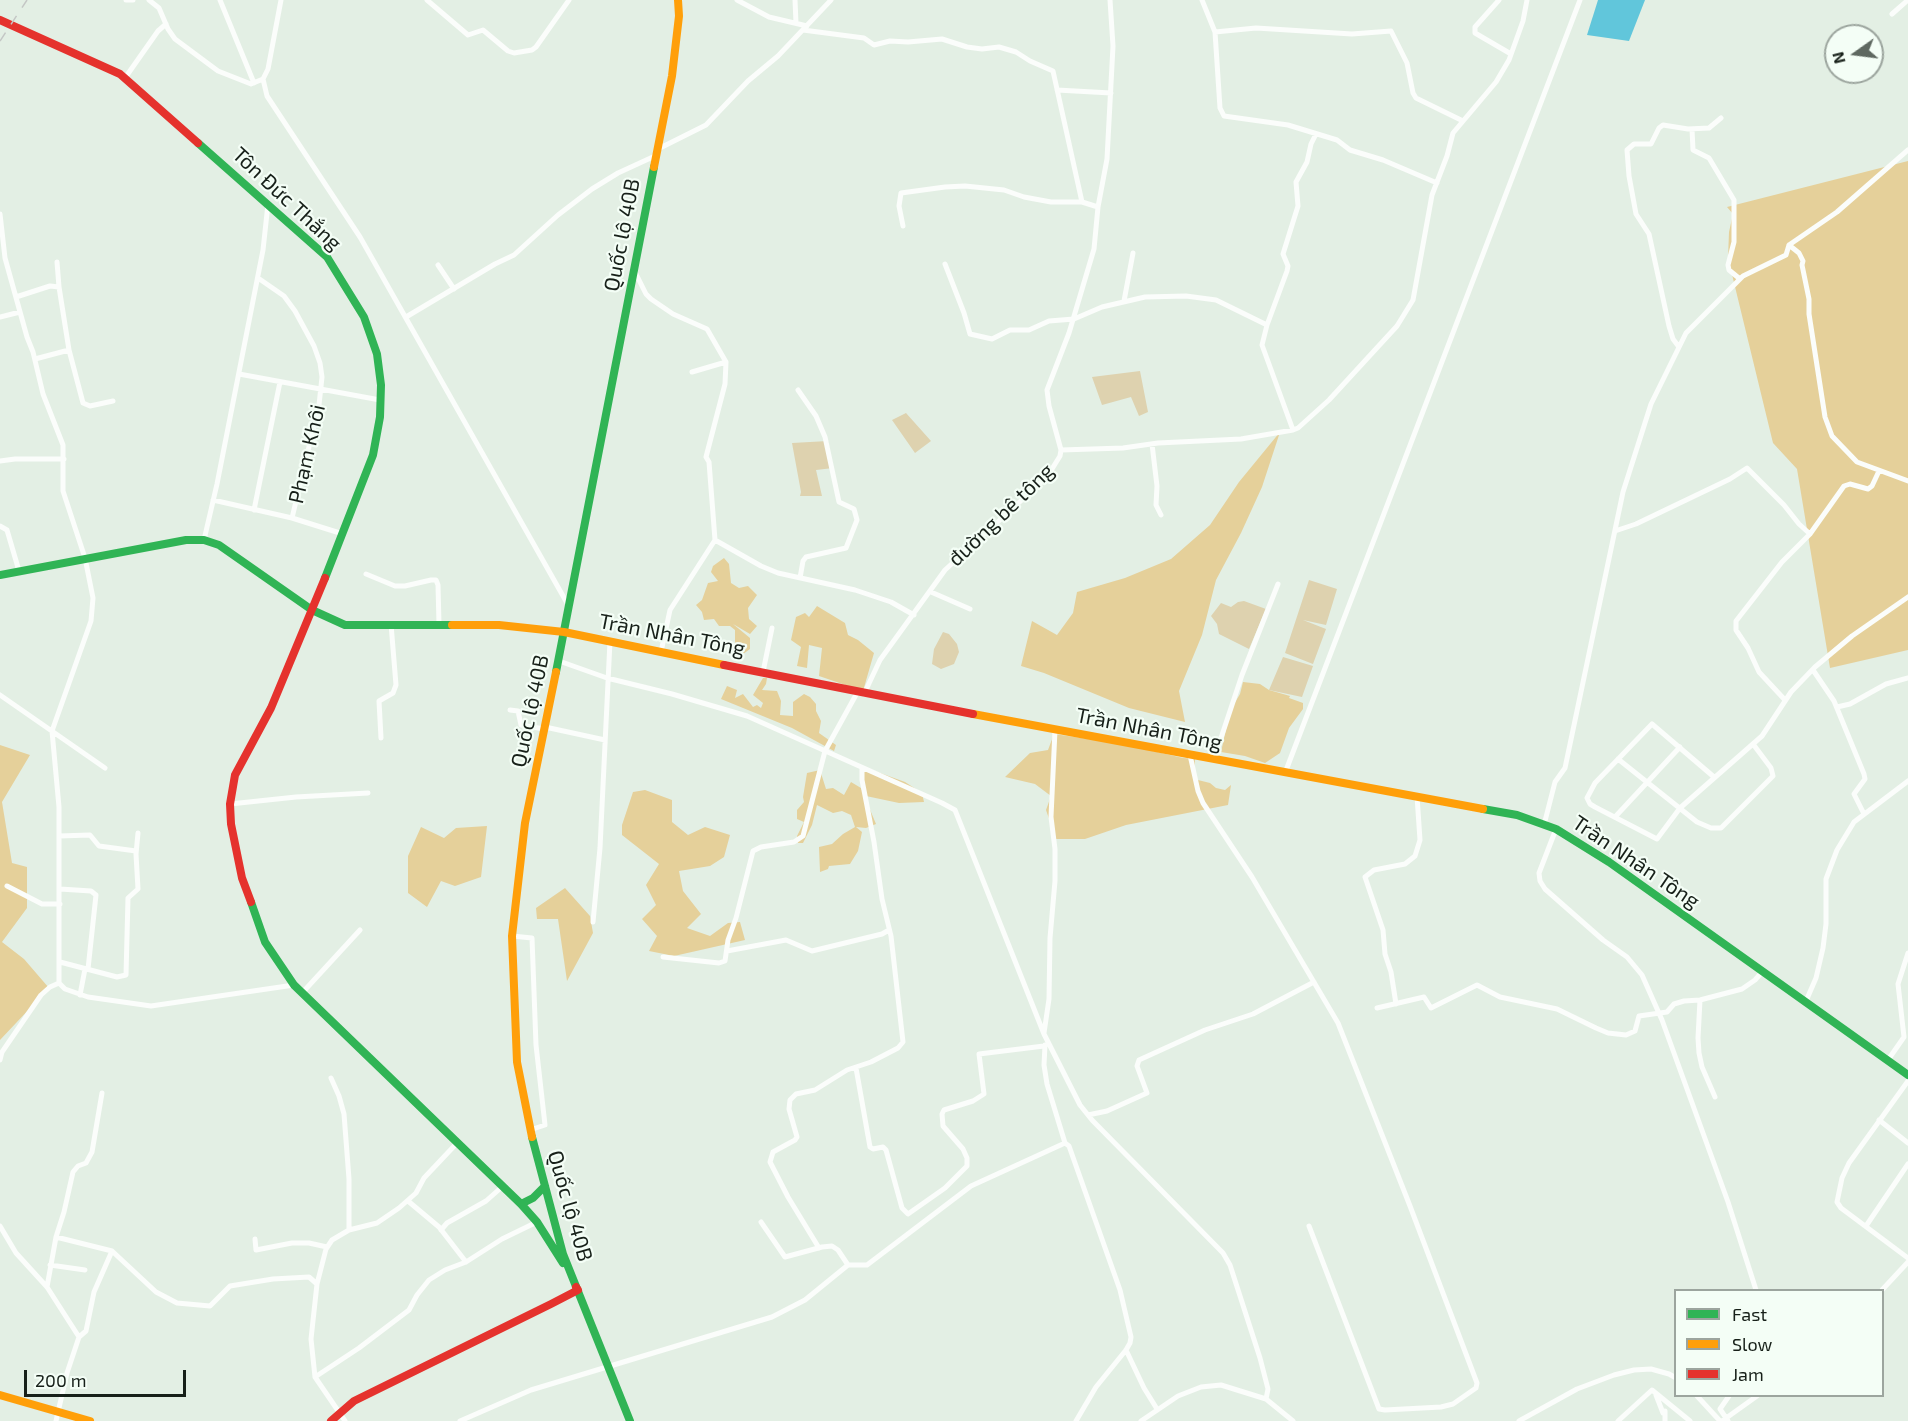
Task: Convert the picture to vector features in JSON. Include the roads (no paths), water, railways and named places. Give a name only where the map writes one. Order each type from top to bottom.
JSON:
[{"type":"main road","name":"Quốc lộ 40B","points":[[630,1421],[563,1254],[530,1130],[518,1062],[512,936],[525,823],[559,661],[672,76],[679,16],[678,0]]},
{"type":"main road","name":"Tôn Đức Thắng","points":[[0,20],[93,60],[125,78],[327,257],[357,302],[377,354],[381,385],[380,417],[373,455],[272,708],[235,776],[230,804],[231,824],[243,878],[266,942],[294,985],[521,1204],[537,1222],[555,1249],[578,1290]]},
{"type":"main road","points":[[0,575],[186,540],[204,540]]},
{"type":"main road","name":"Trần Nhân Tông","points":[[204,540],[219,545],[312,610],[345,625],[499,625],[564,632],[860,693],[1517,815],[1556,829],[1609,862],[1908,1075]]},
{"type":"main road","points":[[521,1204],[533,1198],[544,1186]]},
{"type":"main road","points":[[331,1421],[342,1417],[354,1401],[378,1388],[578,1290]]},
{"type":"main road","points":[[0,1395],[57,1417],[90,1421]]},
{"type":"street","points":[[126,0],[133,0]]},
{"type":"street","points":[[149,0],[159,8],[171,34],[181,44],[218,71],[251,84],[263,79],[268,69],[281,0]]},
{"type":"street","points":[[220,0],[254,83]]},
{"type":"street","points":[[427,0],[468,35],[483,30],[508,51],[514,53],[532,50],[536,47],[569,0]]},
{"type":"street","points":[[737,0],[769,17],[796,23],[805,28],[864,38],[874,45],[890,41],[942,39],[966,46],[999,47],[1016,52],[1053,71],[1082,202]]},
{"type":"street","points":[[795,0],[796,23]]},
{"type":"street","points":[[406,317],[514,255],[558,215],[592,189],[706,125],[748,81],[778,56],[831,0]]},
{"type":"street","name":"đường bê tông","points":[[727,951],[728,940],[753,851],[761,847],[794,842],[803,836],[825,752],[880,660],[945,570],[1047,477],[1060,456],[1061,450],[1048,406],[1047,390],[1074,320],[1094,249],[1098,207],[1107,159],[1113,46],[1110,0]]},
{"type":"street","points":[[1202,0],[1215,32],[1222,114],[1228,118],[1288,125],[1337,140],[1350,150],[1383,159],[1437,183]]},
{"type":"street","points":[[1499,0],[1475,27],[1475,33],[1511,54]]},
{"type":"street","points":[[1061,450],[1118,449],[1152,444],[1241,439],[1293,430],[1329,400],[1397,326],[1413,300],[1432,195],[1454,132],[1496,82],[1511,54],[1523,21],[1527,0]]},
{"type":"street","points":[[1286,773],[1580,0]]},
{"type":"street","points":[[1892,14],[1908,0]]},
{"type":"street","points":[[125,78],[158,31],[166,24]]},
{"type":"street","points":[[1215,32],[1256,28],[1352,34],[1391,31],[1407,63],[1414,96],[1463,121]]},
{"type":"street","points":[[263,79],[267,96],[360,237],[569,606]]},
{"type":"street","points":[[1057,90],[1111,93]]},
{"type":"street","points":[[1679,347],[1673,339],[1669,326],[1649,234],[1635,214],[1627,156],[1628,148],[1634,144],[1651,144],[1661,126],[1711,128],[1721,118]]},
{"type":"street","points":[[1692,129],[1693,150],[1709,158],[1734,201],[1734,242],[1728,268],[1740,279]]},
{"type":"street","points":[[1293,430],[1262,345],[1287,271],[1288,266],[1283,254],[1298,206],[1296,182],[1307,162],[1316,134]]},
{"type":"street","points":[[1544,825],[1555,782],[1565,768],[1623,492],[1651,404],[1686,333],[1740,279],[1786,255],[1789,245],[1838,212],[1908,150]]},
{"type":"street","points":[[903,226],[899,206],[901,193],[945,187],[965,186],[1004,190],[1024,197],[1051,202],[1082,202],[1098,207]]},
{"type":"street","points":[[204,540],[258,278],[268,204]]},
{"type":"street","points":[[0,214],[4,252],[20,312],[43,394],[61,438],[65,500],[85,558],[93,593],[91,621],[52,731],[59,807],[59,983],[62,987],[88,997],[156,1006],[294,985]]},
{"type":"street","points":[[1789,245],[1799,253],[1803,261],[1825,417],[1832,436],[1852,458],[1908,481]]},
{"type":"street","points":[[1124,301],[1133,253]]},
{"type":"street","points":[[57,262],[58,287],[69,350],[84,405],[90,406],[113,401]]},
{"type":"street","points":[[945,264],[970,334],[992,339],[1010,330],[1029,330],[1049,321],[1074,320],[1102,307],[1146,297],[1186,296],[1216,300],[1267,325]]},
{"type":"street","points":[[438,265],[454,289]]},
{"type":"street","points":[[634,271],[641,287],[651,299],[673,315],[706,329],[726,362],[725,384],[706,457],[715,540],[670,610],[661,652]]},
{"type":"street","name":"Phạm Khôi","points":[[258,278],[284,296],[304,326],[320,363],[320,405],[292,518]]},
{"type":"street","points":[[16,297],[50,286],[58,287]]},
{"type":"street","points":[[0,317],[20,312]]},
{"type":"street","points":[[35,359],[69,350]]},
{"type":"street","points":[[692,372],[726,362]]},
{"type":"street","points":[[239,374],[380,400]]},
{"type":"street","points":[[255,510],[280,382]]},
{"type":"street","points":[[798,390],[816,416],[825,437],[839,502],[854,509],[858,520],[846,548],[806,557],[803,561],[801,578]]},
{"type":"street","points":[[1152,444],[1157,486],[1156,506],[1161,515]]},
{"type":"street","points":[[0,461],[64,459]]},
{"type":"street","points":[[1615,531],[1636,524],[1730,479],[1747,468],[1810,534]]},
{"type":"street","points":[[1785,700],[1760,672],[1736,630],[1736,624],[1782,562],[1810,534],[1844,486],[1850,484],[1868,489],[1872,486],[1879,471]]},
{"type":"street","points":[[213,500],[292,518],[343,534]]},
{"type":"street","points":[[0,526],[8,530],[19,571]]},
{"type":"street","points":[[715,540],[770,570],[874,596],[914,615]]},
{"type":"street","points":[[366,574],[395,586],[436,580],[439,624]]},
{"type":"street","points":[[1214,759],[1242,675],[1278,584]]},
{"type":"street","points":[[931,592],[970,609]]},
{"type":"street","points":[[1714,777],[1652,724],[1595,783],[1587,798],[1590,804],[1655,839],[1659,837],[1680,808],[1762,736],[1785,700],[1813,670],[1852,636],[1908,597]]},
{"type":"street","points":[[381,738],[379,701],[393,693],[396,685],[391,624]]},
{"type":"street","points":[[763,672],[772,628]]},
{"type":"street","points":[[593,922],[598,872],[610,641]]},
{"type":"street","points":[[559,661],[607,678],[747,716],[942,802],[958,813],[1045,1036],[1080,1105],[1223,1253],[1230,1265],[1260,1358],[1268,1389],[1266,1399]]},
{"type":"street","points":[[1813,670],[1837,707],[1864,774],[1864,782],[1854,793],[1864,814]]},
{"type":"street","points":[[1837,707],[1847,705],[1886,684],[1908,678]]},
{"type":"street","points":[[0,695],[105,768]]},
{"type":"street","points":[[510,710],[518,711],[523,726],[605,740]]},
{"type":"street","points":[[1055,730],[1051,817],[1055,849],[1055,881],[1050,938],[1049,999],[1044,1046],[1046,1077],[1065,1143],[1069,1146],[1122,1299],[1131,1337],[1126,1350],[1096,1387],[1076,1421]]},
{"type":"street","points":[[1618,759],[1703,825],[1721,828],[1773,776],[1771,768],[1753,744]]},
{"type":"street","points":[[1615,817],[1680,747]]},
{"type":"street","points":[[1190,755],[1203,803],[1245,866],[1335,1016],[1473,1372],[1477,1383],[1476,1388],[1453,1404],[1442,1407],[1379,1409],[1309,1226]]},
{"type":"street","points":[[819,1248],[771,1166],[770,1159],[774,1152],[797,1137],[789,1109],[792,1095],[815,1090],[847,1070],[898,1048],[903,1042],[893,948],[863,789],[862,768]]},
{"type":"street","points":[[1806,1002],[1816,978],[1823,948],[1826,924],[1826,879],[1844,836],[1854,822],[1908,781]]},
{"type":"street","points":[[230,804],[368,793]]},
{"type":"street","points":[[1396,1004],[1391,972],[1385,954],[1383,930],[1365,877],[1374,870],[1405,864],[1415,856],[1420,840],[1417,796]]},
{"type":"street","points":[[1556,829],[1539,873],[1540,880],[1545,888],[1603,940],[1626,957],[1642,975],[1659,1013],[1728,1202],[1756,1289]]},
{"type":"street","points":[[60,962],[121,977],[126,974],[128,898],[138,889],[136,851],[138,833]]},
{"type":"street","points":[[59,836],[90,835],[99,846],[136,851]]},
{"type":"street","points":[[7,886],[42,903],[60,904]]},
{"type":"street","points":[[60,889],[91,891],[96,895],[87,969],[80,995]]},
{"type":"street","points":[[303,992],[360,930]]},
{"type":"street","points":[[663,957],[719,963],[725,961],[727,951],[786,940],[812,951],[882,934],[889,930]]},
{"type":"street","points":[[512,936],[532,938],[544,1125],[530,1130]]},
{"type":"street","points":[[1888,1060],[1904,1037],[1898,984],[1908,953]]},
{"type":"street","points":[[1377,1008],[1424,997],[1431,1008],[1477,985],[1500,997],[1557,1009],[1608,1033],[1626,1035],[1635,1031],[1638,1017],[1668,1011],[1674,1004],[1684,1001],[1700,1000],[1742,989],[1763,971]]},
{"type":"street","points":[[1088,1115],[1107,1111],[1147,1093],[1137,1066],[1139,1060],[1205,1029],[1253,1014],[1314,982]]},
{"type":"street","points":[[0,1060],[2,1052],[41,995],[59,983]]},
{"type":"street","points":[[1700,1000],[1699,1053],[1702,1067],[1715,1097]]},
{"type":"street","points":[[856,1068],[870,1147],[873,1149],[883,1147],[886,1150],[902,1208],[908,1214],[945,1188],[967,1166],[967,1158],[963,1149],[943,1126],[942,1114],[944,1110],[974,1101],[985,1093],[979,1054],[1044,1046]]},
{"type":"street","points":[[331,1078],[344,1114],[350,1230]]},
{"type":"street","points":[[1883,1289],[1908,1260],[1841,1208],[1837,1198],[1849,1163],[1908,1082]]},
{"type":"street","points":[[47,1287],[56,1237],[73,1172],[86,1162],[92,1152],[102,1093]]},
{"type":"street","points":[[1879,1120],[1908,1143]]},
{"type":"street","points":[[342,1417],[315,1377],[311,1339],[317,1284],[327,1247],[332,1240],[350,1230],[377,1223],[408,1201],[416,1193],[424,1178],[457,1143]]},
{"type":"street","points":[[460,1421],[531,1390],[607,1365],[772,1317],[805,1300],[848,1265],[867,1265],[971,1186],[1065,1143]]},
{"type":"street","points":[[1866,1226],[1908,1164]]},
{"type":"street","points":[[441,1230],[447,1223],[486,1201],[503,1186]]},
{"type":"street","points":[[408,1201],[441,1230],[466,1262]]},
{"type":"street","points":[[315,1377],[359,1348],[409,1310],[417,1294],[429,1280],[537,1222]]},
{"type":"street","points":[[760,1222],[785,1257],[829,1246],[836,1248],[848,1265]]},
{"type":"street","points":[[0,1226],[15,1253],[47,1287],[79,1337]]},
{"type":"street","points":[[56,1237],[112,1251],[156,1292],[177,1303],[210,1306],[230,1286],[246,1283],[309,1277],[317,1284]]},
{"type":"street","points":[[255,1239],[256,1250],[292,1243],[309,1243],[327,1247]]},
{"type":"street","points":[[57,1417],[67,1373],[79,1337],[86,1331],[94,1292],[112,1251]]},
{"type":"street","points":[[50,1265],[85,1270]]},
{"type":"street","points":[[1126,1350],[1157,1409]]},
{"type":"street","points":[[1519,1421],[1577,1389],[1614,1375],[1651,1369],[1674,1377]]},
{"type":"street","points":[[1141,1421],[1178,1396],[1221,1384],[1266,1399],[1293,1421]]},
{"type":"street","points":[[1618,1421],[1652,1390],[1690,1421]]},
{"type":"street","points":[[1655,1393],[1665,1421]]},
{"type":"street","points":[[1699,1397],[1724,1420]]},
{"type":"street","points":[[1724,1420],[1720,1409],[1728,1397]]},
{"type":"street","points":[[1724,1420],[1754,1397]]},
{"type":"street","points":[[1663,1413],[1668,1408],[1674,1408]]},
{"type":"water","points":[[1598,0],[1645,0],[1629,41],[1587,35]]},
{"type":"railway","points":[[0,41],[27,0]]}]
